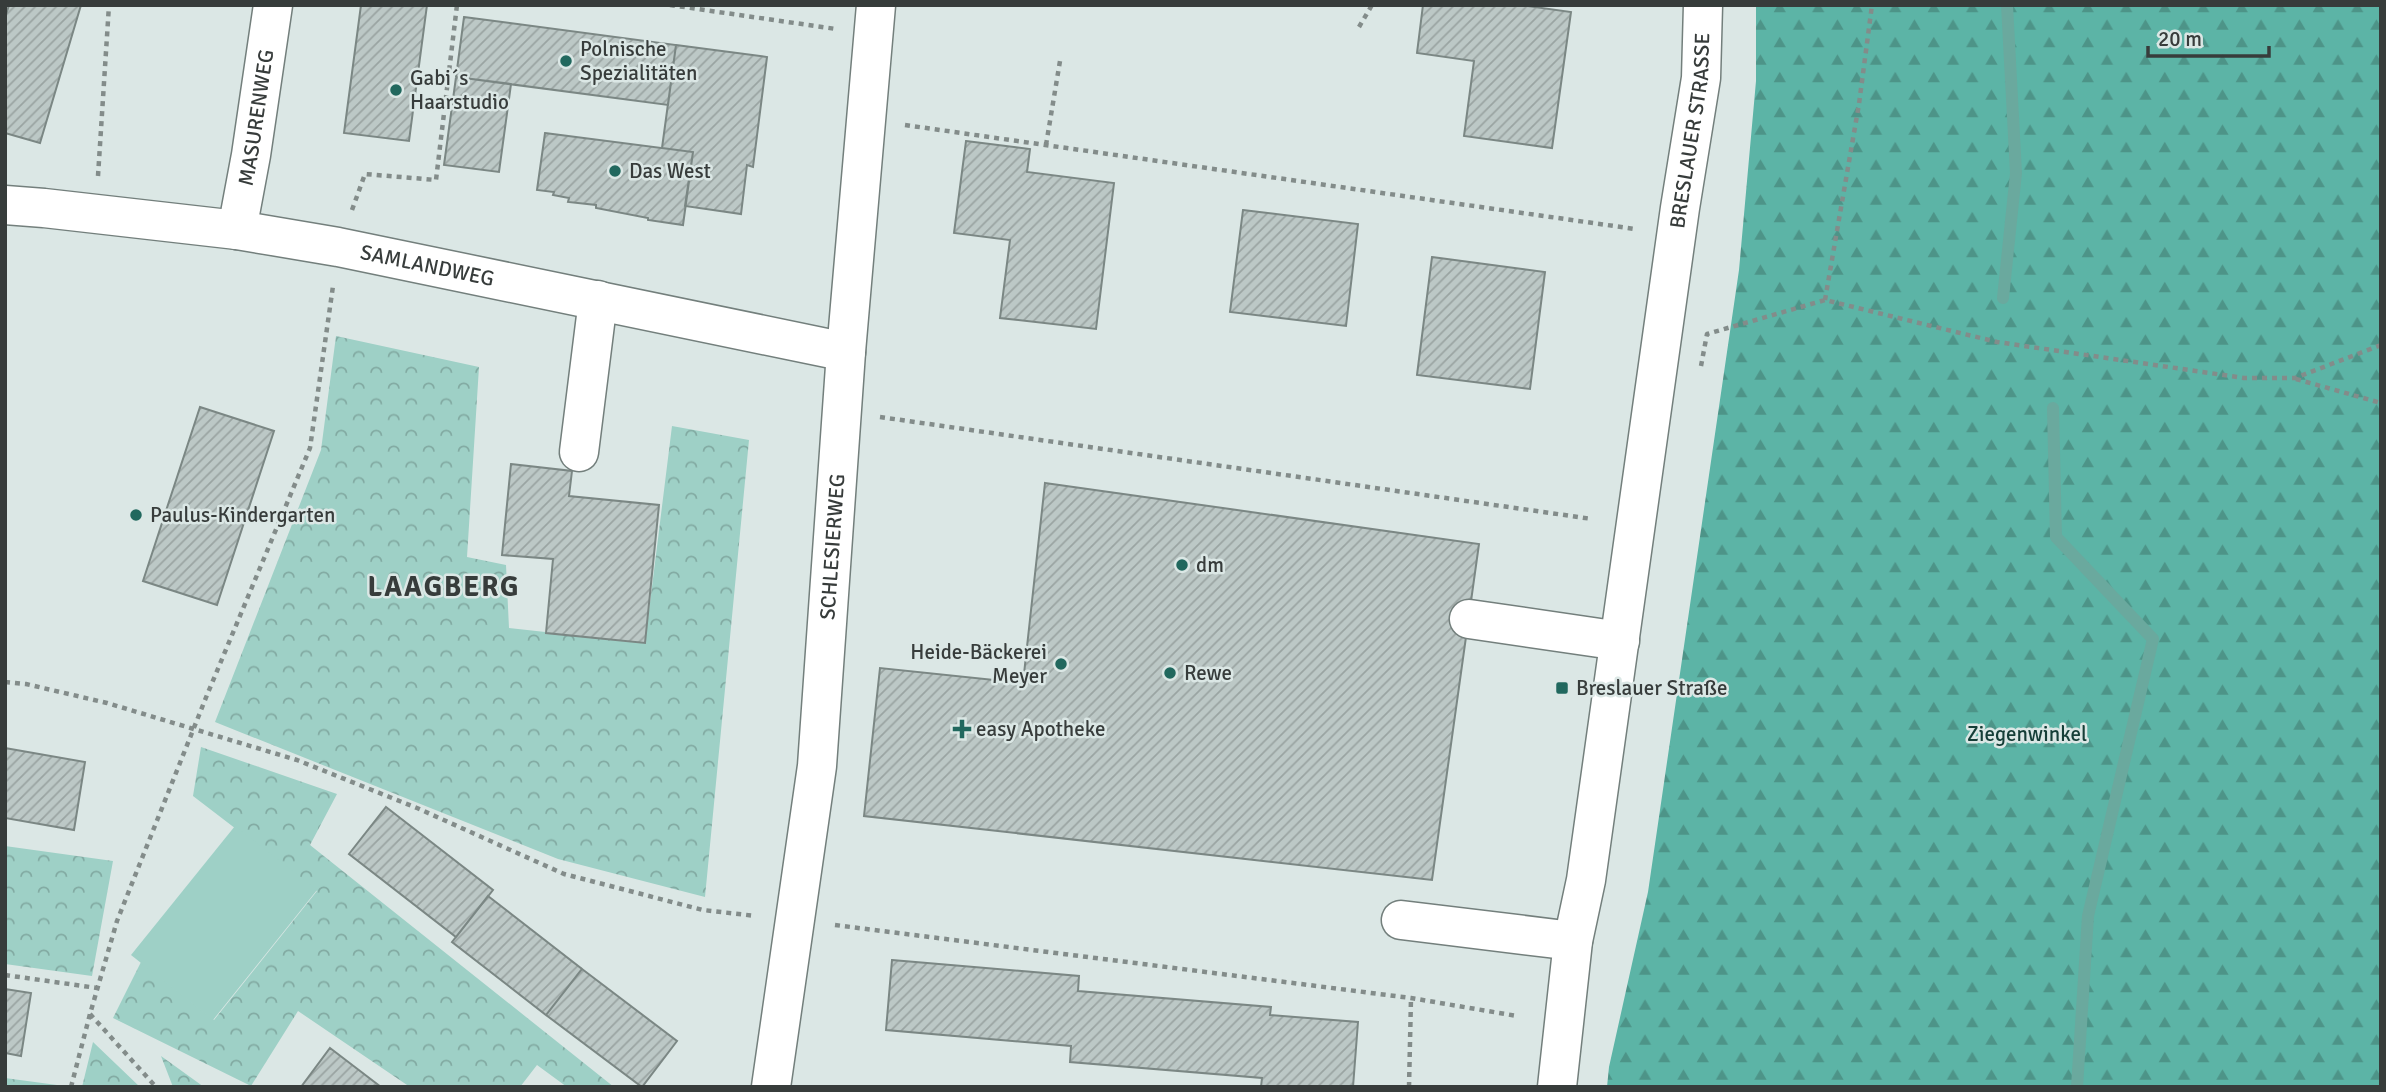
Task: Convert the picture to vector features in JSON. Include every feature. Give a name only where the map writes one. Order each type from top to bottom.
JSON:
[{"type":"street","name":"MASURENWEG","points":[[237,230],[273,5]]},
{"type":"street","name":"BRESLAUER STRASSE","points":[[1557,1087],[1573,941],[1586,880],[1680,208],[1701,78],[1703,5]]},
{"type":"street","name":"SCHLESIERWEG","points":[[771,1087],[817,765],[846,352],[875,19]]},
{"type":"street","name":"SAMLANDWEG","points":[[5,205],[237,230],[338,247],[846,352]]},
{"type":"street","points":[[579,452],[598,300]]},
{"type":"street","points":[[1469,619],[1620,641]]},
{"type":"street","points":[[1401,920],[1573,941]]},
{"type":"path","points":[[96,215],[108,5]]},
{"type":"path","points":[[71,1087],[117,921],[310,449],[338,247],[365,174],[436,180],[457,5]]},
{"type":"path","points":[[670,5],[875,19]]},
{"type":"path","points":[[1359,27],[1372,5]]},
{"type":"path","points":[[1825,300],[1859,104],[1872,5]]},
{"type":"path","points":[[1046,145],[1060,61]]},
{"type":"path","points":[[866,119],[1635,229]]},
{"type":"path","points":[[1700,374],[1707,334],[1825,300],[1997,342],[2244,378],[2295,378],[2381,404]]},
{"type":"path","points":[[2295,378],[2381,345]]},
{"type":"path","points":[[842,411],[1592,519]]},
{"type":"path","points":[[5,682],[26,684],[107,703],[195,727],[309,765],[417,808],[564,874],[703,910],[1411,998],[1517,1016]]},
{"type":"path","points":[[5,975],[97,988]]},
{"type":"path","points":[[1409,1087],[1411,998]]},
{"type":"path","points":[[90,1014],[156,1087]]},
{"type":"green space","name":"Ziegenwinkel","points":[[1756,5],[2381,5],[2381,1087],[1607,1087],[1609,1067],[1648,892],[1739,270],[1756,81]]},
{"type":"green space","points":[[336,336],[479,367],[467,557],[506,565],[509,628],[645,643],[672,426],[749,440],[705,897],[558,859],[215,722],[321,450]]},
{"type":"green space","points":[[201,747],[337,794],[310,845],[614,1087],[567,1087],[537,1065],[520,1087],[410,1087],[298,1011],[251,1086],[113,1018],[141,962],[214,1020],[317,891],[193,796]]},
{"type":"green space","points":[[235,826],[317,890],[213,1020],[131,955]]},
{"type":"green space","points":[[5,846],[113,861],[92,976],[5,964]]},
{"type":"green space","points":[[93,1042],[140,1087],[82,1087]]},
{"type":"green space","points":[[161,1056],[204,1087],[173,1087]]},
{"type":"green space","points":[[5,1078],[57,1085],[57,1087],[5,1087]]},
{"type":"building","points":[[9,5],[81,5],[40,143],[5,133],[5,18]]},
{"type":"building","points":[[361,5],[427,5],[409,141],[344,133]]},
{"type":"building","points":[[1423,5],[1520,5],[1571,12],[1552,148],[1464,136],[1474,61],[1417,53]]},
{"type":"building","name":"Polnische Spezialitäten","points":[[464,17],[676,45],[668,105],[456,77]]},
{"type":"building","points":[[676,45],[767,57],[753,167],[747,165],[741,214],[685,206],[693,152],[662,148]]},
{"type":"building","points":[[456,77],[511,84],[499,172],[444,165]]},
{"type":"building","name":"Das West","points":[[545,133],[693,152],[683,225],[648,220],[596,208],[596,205],[568,202],[569,198],[553,195],[554,192],[537,190]]},
{"type":"building","points":[[966,141],[1030,149],[1027,172],[1114,183],[1096,329],[1000,318],[1010,240],[954,233]]},
{"type":"building","points":[[1243,210],[1358,224],[1346,326],[1230,312]]},
{"type":"building","points":[[1432,257],[1545,272],[1530,389],[1417,375]]},
{"type":"building","points":[[200,407],[274,431],[217,605],[143,581]]},
{"type":"building","points":[[511,464],[572,471],[569,496],[659,505],[645,643],[546,633],[553,559],[502,555]]},
{"type":"building","points":[[1045,483],[1479,544],[1432,880],[864,816],[880,668],[1023,683]]},
{"type":"building","points":[[5,748],[85,762],[74,830],[5,818]]},
{"type":"building","points":[[386,807],[493,890],[456,937],[349,854]]},
{"type":"building","points":[[488,896],[582,969],[546,1015],[452,942]]},
{"type":"building","points":[[892,960],[1079,976],[1078,991],[1271,1007],[1270,1015],[1358,1022],[1353,1087],[1261,1087],[1262,1078],[1070,1062],[1071,1046],[886,1030]]},
{"type":"building","points":[[582,969],[677,1041],[642,1087],[546,1015]]},
{"type":"building","points":[[5,989],[31,993],[21,1056],[5,1053]]},
{"type":"building","points":[[330,1048],[381,1087],[301,1087]]},
{"type":"waterway","points":[[2003,298],[2016,173],[2007,5]]},
{"type":"waterway","points":[[2053,408],[2056,537],[2153,639],[2088,916],[2077,1087]]},
{"type":"place","name":"Polnische Spezialitäten","points":[[566,61]]},
{"type":"place","name":"Gabi´s Haarstudio","points":[[396,90]]},
{"type":"place","name":"Das West","points":[[615,171]]},
{"type":"place","name":"Paulus-Kindergarten","points":[[136,515]]},
{"type":"place","name":"dm","points":[[1182,565]]},
{"type":"place","name":"Heide-Bäckerei Meyer","points":[[1061,664]]},
{"type":"place","name":"Rewe","points":[[1170,673]]},
{"type":"place","name":"Breslauer Straße","points":[[1562,688]]},
{"type":"place","name":"easy Apotheke","points":[[962,729]]},
{"type":"district","name":"LAAGBERG","points":[[444,587]]}]
